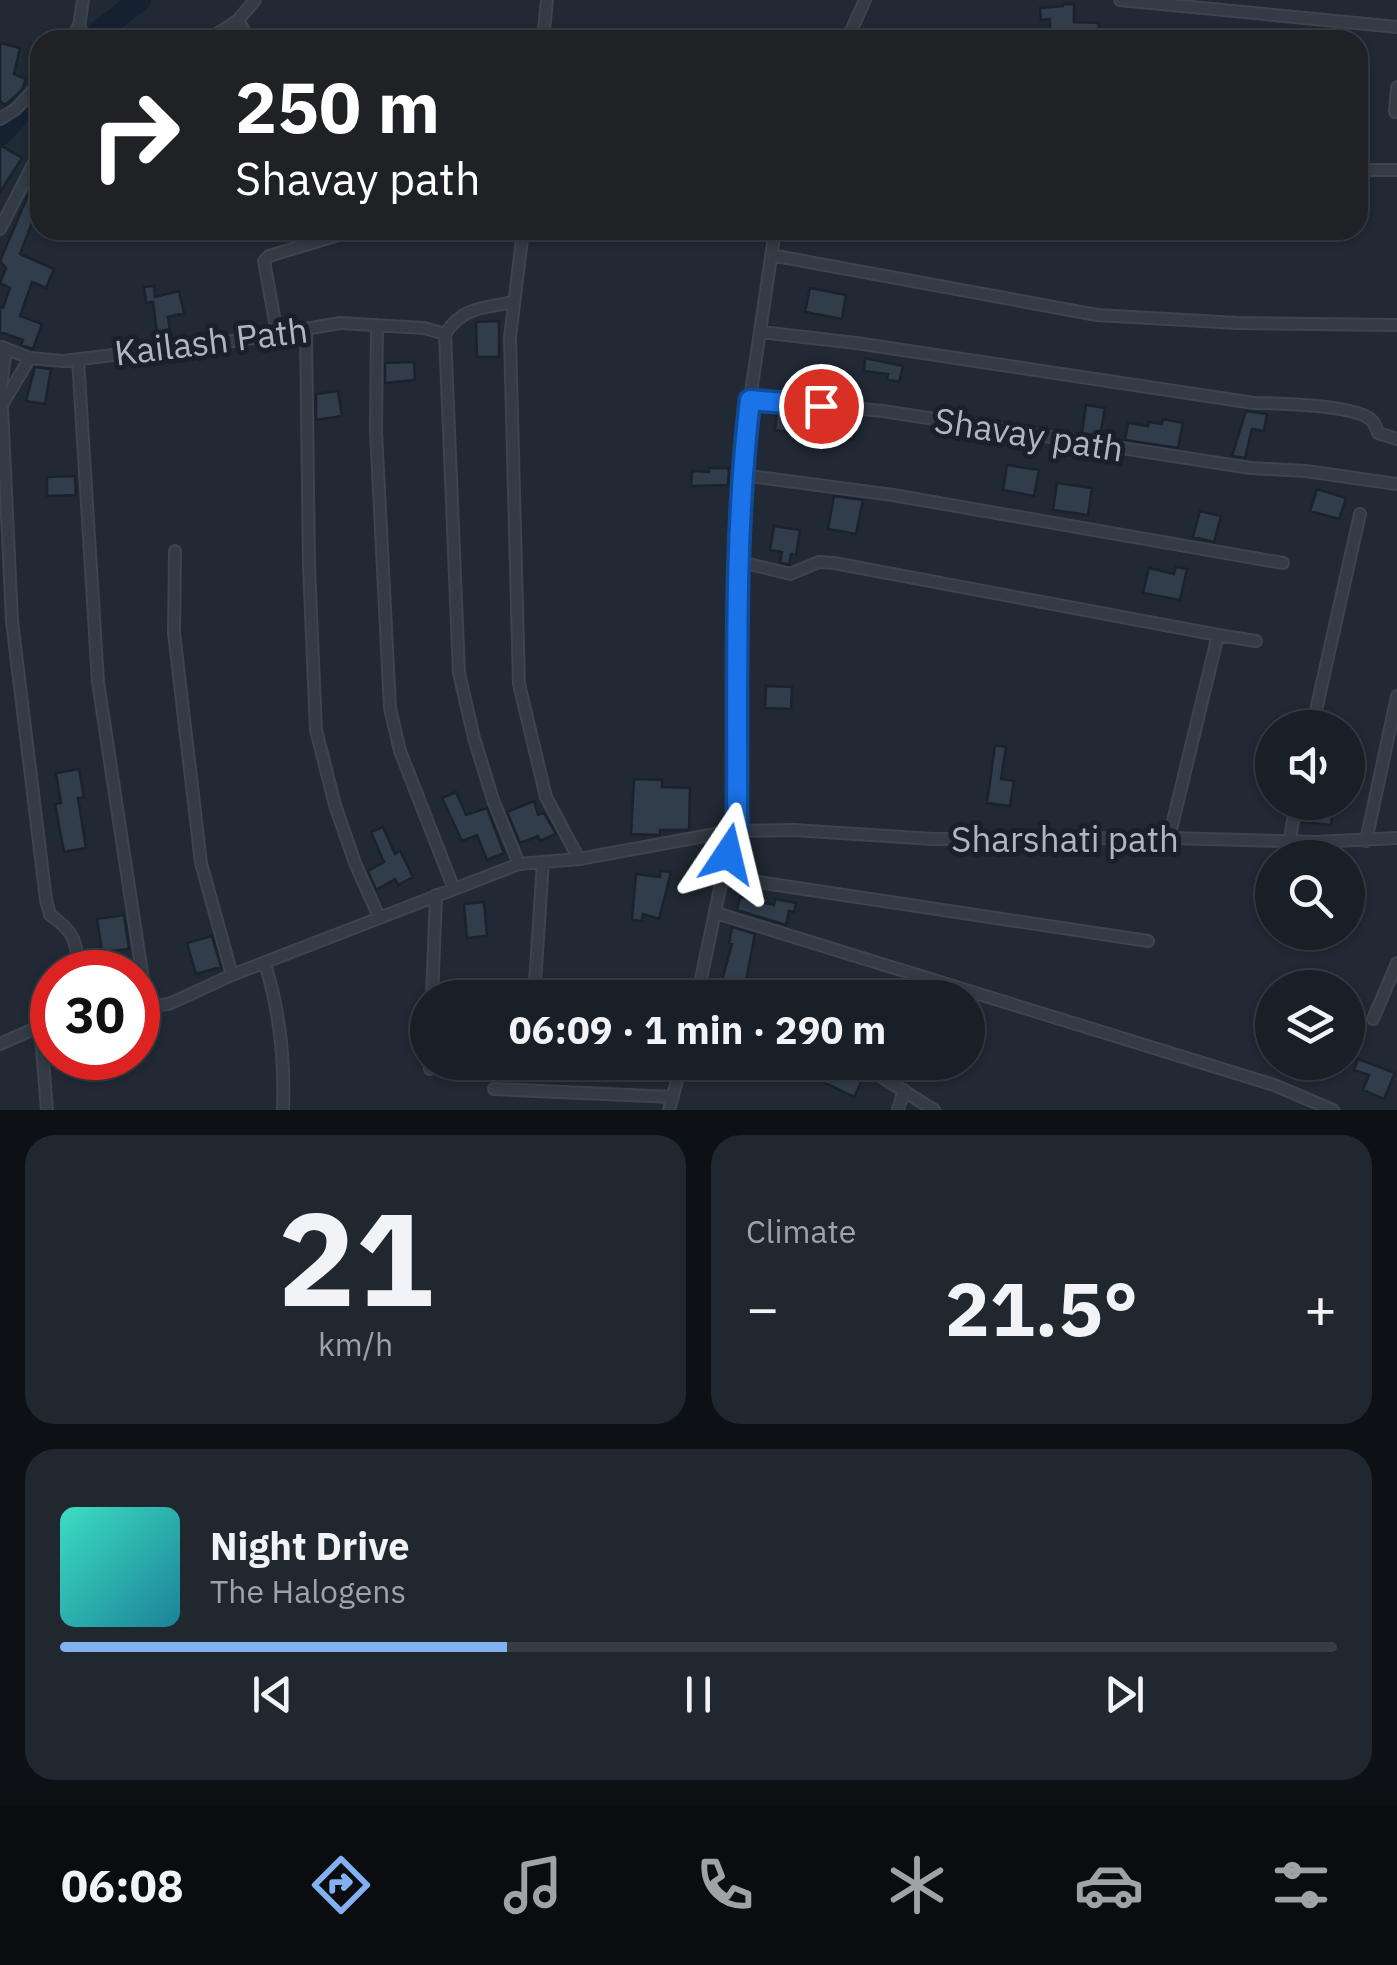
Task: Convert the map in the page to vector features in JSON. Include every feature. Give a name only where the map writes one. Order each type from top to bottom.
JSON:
[{"type":"street","points":[[76,30],[83,0]]},
{"type":"street","points":[[223,30],[256,0]]},
{"type":"street","points":[[545,30],[547,0]]},
{"type":"street","points":[[851,30],[865,0]]},
{"type":"street","points":[[1120,0],[1397,27]]},
{"type":"street","points":[[238,20],[244,30]]},
{"type":"street","points":[[79,26],[80,30]]},
{"type":"street","points":[[1395,112],[1397,87]]},
{"type":"street","points":[[0,119],[16,110],[30,95]]},
{"type":"street","points":[[0,229],[30,170]]},
{"type":"street","points":[[1368,170],[1397,170]]},
{"type":"street","points":[[277,333],[264,261],[269,256],[325,240]]},
{"type":"street","points":[[522,240],[510,338],[520,684],[546,797],[579,859]]},
{"type":"street","points":[[701,980],[732,831],[737,827],[742,476],[773,240]]},
{"type":"street","points":[[771,255],[1052,310],[1238,323],[1397,325]]},
{"type":"street","points":[[513,302],[455,318],[445,334],[459,674],[484,769],[519,864]]},
{"type":"street","name":"Kailash Path","points":[[3,348],[30,358],[78,359],[241,340],[340,323],[424,328],[445,334]]},
{"type":"street","points":[[378,325],[377,449],[390,708],[400,751],[454,889]]},
{"type":"street","points":[[306,329],[316,730],[335,805],[378,917]]},
{"type":"street","points":[[761,332],[1254,403],[1348,412],[1366,416],[1382,436],[1397,439]]},
{"type":"street","points":[[3,348],[12,621],[46,900],[50,914],[72,933],[75,950]]},
{"type":"street","points":[[2,404],[30,358]]},
{"type":"street","points":[[78,359],[98,682],[134,950]]},
{"type":"street","name":"Shavay path","points":[[750,400],[883,411],[1251,468],[1306,471],[1397,484]]},
{"type":"street","points":[[742,476],[893,495],[1211,548],[1283,564]]},
{"type":"street","points":[[1316,710],[1360,514]]},
{"type":"street","points":[[175,551],[174,632],[201,863],[232,975]]},
{"type":"street","points":[[738,561],[790,574],[819,562],[834,563],[1256,642]]},
{"type":"street","points":[[1169,838],[1218,635]]},
{"type":"street","points":[[1366,841],[1397,696]]},
{"type":"street","points":[[1290,839],[1293,820]]},
{"type":"street","name":"Sharshati path","points":[[160,1005],[519,864],[579,859],[732,831],[794,830],[933,840],[1397,838]]},
{"type":"street","points":[[535,980],[543,862]]},
{"type":"street","points":[[724,877],[1148,941]]},
{"type":"street","points":[[433,980],[436,895]]},
{"type":"street","points":[[716,913],[1274,1085],[1333,1110]]},
{"type":"street","points":[[1373,1019],[1397,963]]},
{"type":"street","points":[[264,964],[281,1038],[283,1110]]},
{"type":"street","points":[[0,1044],[30,1030]]},
{"type":"street","points":[[47,1080],[47,1110]]},
{"type":"street","points":[[669,1110],[678,1080]]},
{"type":"street","points":[[888,1080],[934,1110]]},
{"type":"street","points":[[494,1089],[674,1097]]},
{"type":"street","points":[[898,1110],[904,1090]]},
{"type":"building","points":[[1074,4],[1074,22],[1099,23],[1098,30],[1050,30],[1050,19],[1041,20],[1040,8]]},
{"type":"building","points":[[0,43],[20,48],[14,74],[26,79],[22,90],[5,105],[0,101]]},
{"type":"building","points":[[0,145],[22,158],[0,192]]},
{"type":"building","points":[[30,190],[30,228],[20,254],[54,269],[46,288],[32,282],[20,316],[42,324],[33,349],[21,345],[23,340],[0,332],[0,307],[3,308],[10,288],[0,283],[6,268],[0,261]]},
{"type":"building","points":[[154,286],[155,297],[179,291],[184,313],[168,317],[171,339],[158,341],[153,302],[146,303],[144,287]]},
{"type":"building","points":[[810,288],[846,295],[842,319],[805,312]]},
{"type":"building","points":[[499,321],[499,357],[477,357],[476,322]]},
{"type":"building","points":[[865,358],[903,366],[899,382],[887,379],[888,374],[864,371]]},
{"type":"building","points":[[414,362],[415,380],[385,383],[385,363]]},
{"type":"building","points":[[35,367],[51,369],[45,404],[26,401]]},
{"type":"building","points":[[338,391],[342,416],[316,420],[316,394]]},
{"type":"building","points":[[1086,405],[1105,408],[1100,436],[1082,433]]},
{"type":"building","points":[[777,410],[817,414],[816,419],[837,423],[838,416],[857,419],[853,440],[815,431],[815,436],[775,430]]},
{"type":"building","points":[[1246,411],[1267,414],[1264,431],[1252,429],[1245,458],[1232,456]]},
{"type":"building","points":[[1163,419],[1183,423],[1178,448],[1125,440],[1128,423],[1148,426],[1149,422],[1162,424]]},
{"type":"building","points":[[1007,465],[1039,470],[1034,496],[1003,490]]},
{"type":"building","points":[[709,468],[729,468],[728,485],[691,486],[692,471],[709,472]]},
{"type":"building","points":[[75,476],[76,495],[47,496],[47,477]]},
{"type":"building","points":[[1057,483],[1092,488],[1088,515],[1053,510]]},
{"type":"building","points":[[1317,489],[1346,498],[1339,519],[1310,511]]},
{"type":"building","points":[[834,496],[863,500],[856,534],[828,529]]},
{"type":"building","points":[[1200,511],[1221,516],[1214,542],[1193,537]]},
{"type":"building","points":[[774,526],[800,530],[796,555],[791,554],[789,565],[780,562],[782,552],[770,550]]},
{"type":"building","points":[[1176,567],[1187,569],[1180,600],[1143,593],[1149,568],[1174,574]]},
{"type":"building","points":[[766,686],[792,687],[791,709],[765,708]]},
{"type":"building","points":[[995,745],[1006,747],[1001,779],[1014,781],[1010,806],[987,803]]},
{"type":"building","points":[[79,769],[84,797],[78,798],[86,848],[64,852],[55,804],[61,803],[56,773]]},
{"type":"building","points":[[634,779],[662,780],[662,787],[690,788],[689,830],[631,834]]},
{"type":"building","points":[[456,792],[466,815],[487,808],[504,853],[487,860],[477,835],[462,841],[442,798]]},
{"type":"building","points":[[534,801],[538,815],[544,813],[556,834],[520,843],[507,812]]},
{"type":"building","points":[[1302,820],[1331,820],[1331,825]]},
{"type":"building","points":[[383,827],[395,854],[400,851],[413,877],[398,885],[395,879],[376,890],[368,871],[384,862],[371,832]]},
{"type":"building","points":[[660,871],[671,872],[659,919],[643,914],[642,921],[632,920],[636,874],[660,877]]},
{"type":"building","points":[[740,897],[774,905],[775,899],[796,903],[794,912],[789,911],[786,925],[737,910]]},
{"type":"building","points":[[484,902],[487,936],[467,938],[464,904]]},
{"type":"building","points":[[124,915],[129,949],[102,950],[97,919]]},
{"type":"building","points":[[732,927],[755,934],[746,980],[722,980],[732,944]]},
{"type":"building","points":[[212,936],[221,967],[196,974],[187,943]]},
{"type":"building","points":[[1365,1062],[1395,1073],[1384,1099],[1363,1090],[1369,1075],[1365,1074]]},
{"type":"building","points":[[826,1080],[862,1080],[854,1097],[825,1083]]},
{"type":"waterway","points":[[101,30],[140,0]]},
{"type":"waterway","points":[[0,135],[30,104]]},
{"type":"route","points":[[728,854],[732,831],[737,827],[739,508],[750,400],[821,406]]}]
